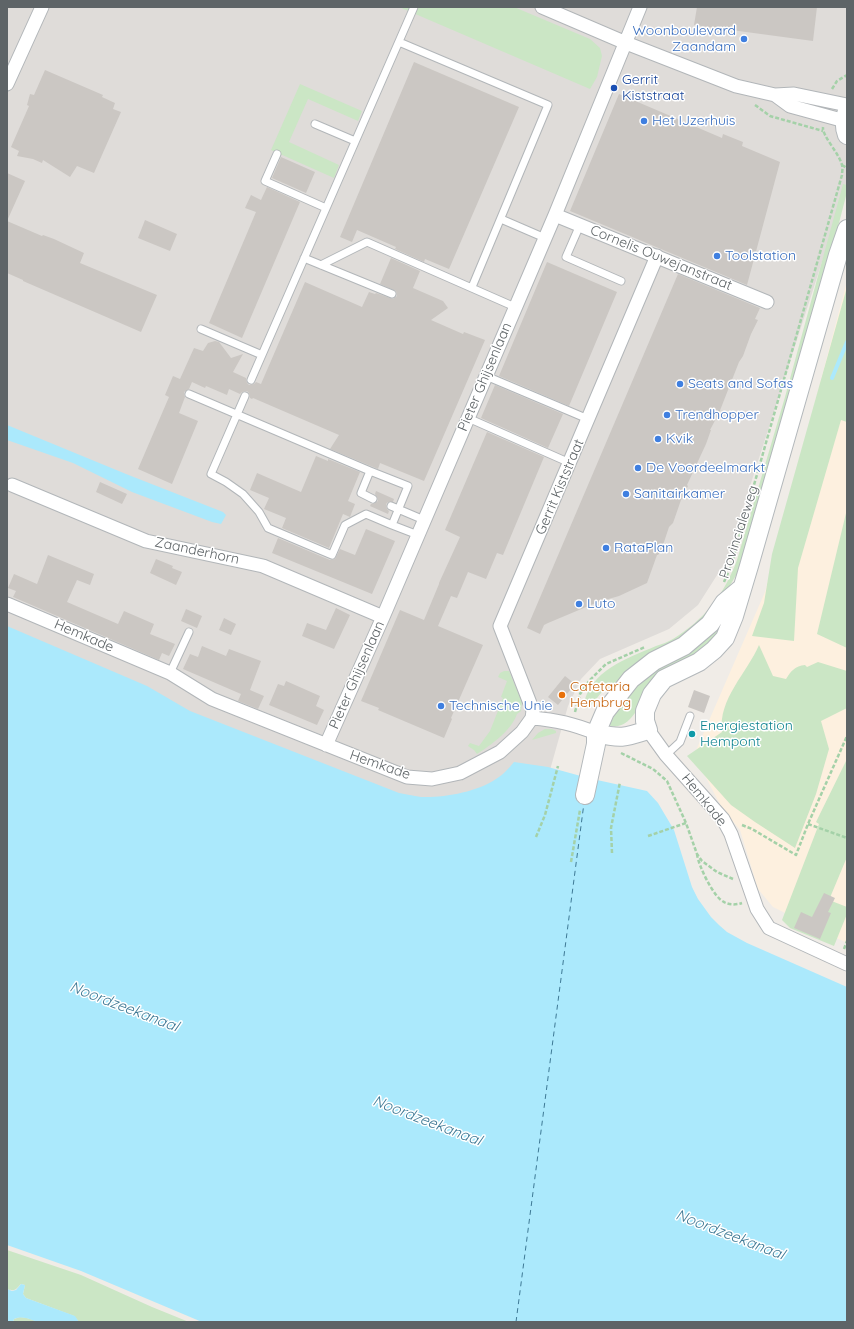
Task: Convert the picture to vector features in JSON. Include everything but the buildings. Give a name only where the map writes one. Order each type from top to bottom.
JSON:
[{"type":"main road","name":"Provincialeweg","points":[[648,730],[644,721],[645,711],[652,694],[664,680],[699,662],[714,650],[725,638],[734,616],[838,255],[847,230]]},
{"type":"main road","name":"Provincialeweg","points":[[583,801],[596,739],[605,712],[631,679],[654,661],[684,646],[710,624],[724,603],[742,588]]},
{"type":"main road","points":[[596,739],[629,737],[648,730]]},
{"type":"street","points":[[7,84],[42,7]]},
{"type":"street","points":[[542,7],[721,82],[775,95],[794,94],[828,101],[846,118]]},
{"type":"street","name":"Pieter Ghijsenlaan","points":[[326,745],[383,617],[555,215],[640,7]]},
{"type":"street","points":[[775,95],[790,106],[825,116],[846,118]]},
{"type":"street","name":"Cornelis Ouwejanstraat","points":[[555,215],[767,302]]},
{"type":"street","name":"Gerrit Kiststraat","points":[[532,718],[533,711],[500,626],[656,256]]},
{"type":"street","name":"Zaanderhorn","points":[[12,485],[146,540],[263,566],[383,617]]},
{"type":"street","name":"Hemkade","points":[[7,604],[170,673],[212,699],[407,777],[432,779],[460,773],[500,752],[522,732],[532,718]]},
{"type":"street","points":[[532,718],[555,720],[573,724],[596,739]]},
{"type":"street","name":"Hemkade","points":[[648,730],[666,755],[723,819],[731,834],[757,909],[769,928],[847,964]]},
{"type":"lane","points":[[251,380],[414,7]]},
{"type":"lane","points":[[398,42],[548,105],[472,287]]},
{"type":"lane","points":[[315,124],[355,141]]},
{"type":"lane","points":[[277,154],[264,181],[326,208]]},
{"type":"lane","points":[[501,220],[545,238]]},
{"type":"lane","points":[[580,225],[566,258],[622,281]]},
{"type":"lane","points":[[321,265],[367,242],[515,307]]},
{"type":"lane","points":[[304,258],[392,294]]},
{"type":"lane","points":[[201,329],[262,355]]},
{"type":"lane","points":[[486,376],[588,419]]},
{"type":"lane","points":[[189,394],[408,486],[395,507],[392,525]]},
{"type":"lane","points":[[245,396],[211,474],[243,494],[259,512],[268,528],[332,555],[345,525],[366,514],[418,535]]},
{"type":"lane","points":[[468,418],[570,463]]},
{"type":"lane","points":[[370,471],[361,493],[373,499]]},
{"type":"lane","points":[[395,507],[424,520]]},
{"type":"lane","points":[[170,673],[189,632]]},
{"type":"lane","points":[[666,755],[680,742],[690,716]]},
{"type":"path","points":[[828,101],[834,85],[837,81],[847,75]]},
{"type":"path","points":[[825,116],[823,131],[835,148],[842,166],[847,168]]},
{"type":"path","name":"Provincialeweg","points":[[720,588],[731,566],[821,251],[842,174],[842,166]]},
{"type":"path","points":[[573,724],[580,694],[589,681],[606,664],[650,645]]},
{"type":"path","points":[[723,819],[752,829],[796,855],[847,736]]},
{"type":"path","name":"Hemkade","points":[[596,739],[622,754],[654,769],[667,781],[686,823],[697,854],[702,862],[717,872],[748,883]]},
{"type":"path","points":[[536,837],[545,815],[558,766]]},
{"type":"path","points":[[612,854],[611,828],[620,782]]},
{"type":"path","points":[[570,862],[583,801]]},
{"type":"path","points":[[648,836],[686,823]]},
{"type":"path","points":[[808,824],[847,838]]},
{"type":"path","points":[[697,854],[697,861],[704,875],[722,902],[738,904],[754,900]]},
{"type":"shaded area","points":[[7,7],[847,7],[847,184],[726,561],[698,605],[669,629],[600,659],[581,679],[568,706],[541,802],[467,855],[7,657]]},
{"type":"shaded area","points":[[847,281],[847,943],[773,907],[758,889],[740,830],[722,808],[694,755],[765,592]]},
{"type":"green space","points":[[399,7],[514,7],[590,39],[600,48],[602,56],[597,77],[590,89]]},
{"type":"green space","points":[[300,84],[362,111],[358,121],[308,99],[289,142],[339,165],[334,178],[271,150]]},
{"type":"green space","points":[[843,184],[847,185],[847,192],[839,223],[742,565],[721,601],[690,633],[640,661],[614,684],[609,683],[589,708],[583,707],[587,694],[601,675],[622,661],[671,640],[695,623],[712,605],[732,573],[785,397]]},
{"type":"green space","points":[[847,287],[847,422],[841,420],[798,568],[794,641],[752,636],[764,603],[772,554]]},
{"type":"green space","points":[[847,509],[847,648],[817,634]]},
{"type":"green space","points":[[720,615],[723,625],[714,639],[637,710],[625,724],[617,726],[607,725],[624,696]]},
{"type":"green space","points":[[759,645],[773,676],[786,679],[796,668],[805,665],[807,667],[818,662],[847,671],[847,708],[821,721],[829,749],[816,794],[795,848],[731,805],[687,756],[722,732],[724,708],[734,687]]},
{"type":"green space","points":[[509,671],[522,702],[521,711],[517,714],[505,732],[477,754],[468,746],[470,743],[479,746],[490,731],[503,698],[501,697],[507,681],[498,677],[500,673]]},
{"type":"green space","points":[[545,729],[552,729],[556,731],[556,733],[532,740],[538,733]]},
{"type":"green space","points":[[847,759],[847,857],[829,900],[847,907],[847,914],[834,946],[790,928],[782,920],[819,824],[816,822]]},
{"type":"green space","points":[[7,1250],[81,1275],[189,1322],[79,1322],[74,1316],[26,1298],[23,1294],[25,1285],[21,1284],[14,1290],[7,1289]]},
{"type":"green space","points":[[20,1317],[40,1322],[13,1322],[14,1319]]},
{"type":"water","points":[[7,425],[223,512],[226,515],[221,524],[212,522],[132,492],[73,463],[7,440]]},
{"type":"water","name":"Noordzeekanaal","points":[[7,626],[147,686],[190,711],[399,793],[430,797],[470,791],[488,784],[499,777],[514,762],[548,767],[588,778],[647,791],[658,803],[674,830],[692,887],[698,899],[719,925],[727,932],[747,943],[847,987],[847,1322],[202,1322],[81,1271],[7,1245]]},
{"type":"water","points":[[21,1284],[25,1285],[23,1294],[26,1298],[75,1316],[79,1322],[44,1323],[27,1318],[18,1318],[14,1319],[13,1322],[7,1322],[7,1289],[12,1291],[16,1290]]},
{"type":"waterway","points":[[832,378],[847,342]]},
{"type":"ferry route","points":[[516,1322],[584,803]]},
{"type":"place","name":"Woonboulevard Zaandam","points":[[744,39]]},
{"type":"place","name":"Gerrit Kiststraat","points":[[614,88]]},
{"type":"place","name":"Het IJzerhuis","points":[[644,121]]},
{"type":"place","name":"Toolstation","points":[[717,256]]},
{"type":"place","name":"Seats and Sofas","points":[[680,384]]},
{"type":"place","name":"Trendhopper","points":[[667,415]]},
{"type":"place","name":"Kvik","points":[[658,439]]},
{"type":"place","name":"De Voordeelmarkt","points":[[638,468]]},
{"type":"place","name":"Sanitairkamer","points":[[626,494]]},
{"type":"place","name":"RataPlan","points":[[606,548]]},
{"type":"place","name":"Luto","points":[[579,604]]},
{"type":"place","name":"Cafetaria Hembrug","points":[[562,695]]},
{"type":"place","name":"Technische Unie","points":[[441,706]]},
{"type":"place","name":"Energiestation Hempont","points":[[692,734]]}]
